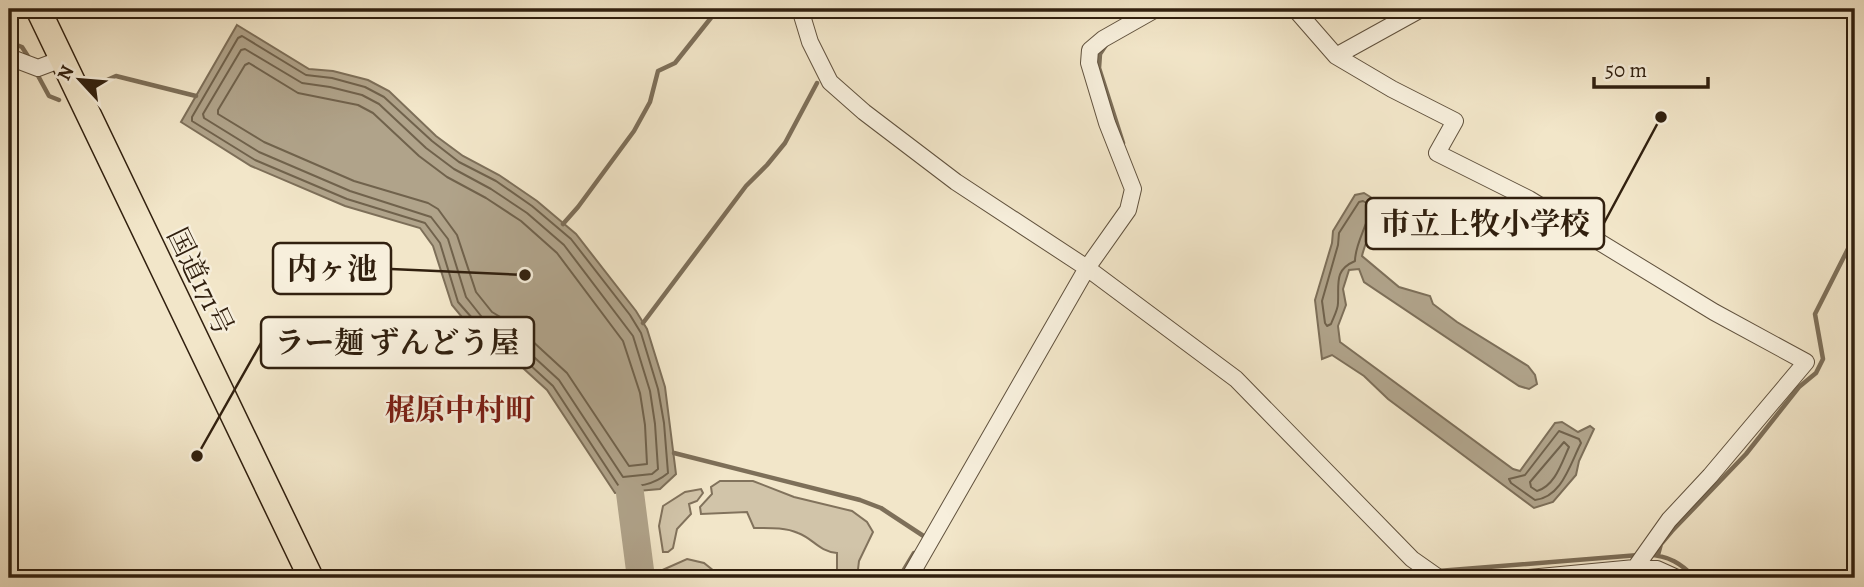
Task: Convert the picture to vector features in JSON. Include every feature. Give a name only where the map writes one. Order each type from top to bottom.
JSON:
[{"type":"highway","name":"国道171号","points":[[38,9],[311,578]]},
{"type":"street","points":[[800,9],[810,42],[830,82],[864,112],[956,182],[1087,268],[1236,379],[1412,559],[1438,578]]},
{"type":"street","points":[[909,578],[1087,268],[1128,210],[1133,188],[1089,64],[1090,50],[1102,39],[1156,9]]},
{"type":"street","points":[[1295,9],[1336,56],[1392,89],[1455,121],[1437,153],[1529,200],[1714,312],[1806,362],[1710,476],[1669,520],[1635,568]]},
{"type":"street","points":[[1336,56],[1421,9]]},
{"type":"street","points":[[9,57],[32,66],[62,59]]},
{"type":"street","points":[[1529,578],[1635,568],[1657,569],[1677,578]]},
{"type":"shaded area","points":[[720,481],[753,481],[794,497],[852,511],[867,522],[873,532],[859,561],[857,578],[837,578],[837,553],[825,550],[793,531],[754,528],[747,512],[701,514],[700,507],[712,494],[711,487]]},
{"type":"shaded area","points":[[701,489],[703,493],[697,501],[689,504],[691,514],[677,529],[673,548],[663,552],[659,526],[663,506],[685,492]]},
{"type":"shaded area","points":[[687,559],[704,563],[714,571],[715,578],[658,578],[658,572]]},
{"type":"water","points":[[237,25],[309,69],[333,71],[368,80],[389,91],[436,136],[463,156],[499,175],[537,201],[576,234],[647,329],[665,387],[676,474],[660,489],[615,493],[547,390],[501,348],[475,333],[452,305],[433,246],[420,228],[345,206],[251,166],[181,122]]},
{"type":"water","points":[[1364,193],[1377,201],[1377,206],[1362,256],[1399,287],[1430,296],[1433,304],[1457,322],[1528,366],[1535,375],[1537,384],[1529,389],[1519,386],[1364,282],[1359,269],[1349,270],[1343,289],[1346,305],[1338,326],[1340,342],[1513,469],[1520,471],[1555,423],[1562,422],[1578,432],[1590,426],[1594,429],[1579,461],[1576,475],[1553,502],[1534,508],[1388,399],[1364,376],[1332,355],[1322,359],[1315,300],[1333,231],[1355,195]]},
{"type":"waterway","points":[[563,224],[634,131],[650,102],[658,71],[675,63],[718,9]]},
{"type":"waterway","points":[[1122,20],[1138,9]]},
{"type":"waterway","points":[[9,42],[22,47],[31,61]]},
{"type":"waterway","points":[[1106,45],[1100,54],[1099,68],[1123,143]]},
{"type":"waterway","points":[[36,72],[49,96],[59,100]]},
{"type":"waterway","points":[[105,81],[116,76],[196,96]]},
{"type":"waterway","points":[[643,323],[746,186],[785,143],[817,83]]},
{"type":"waterway","points":[[1658,555],[1661,544],[1672,531],[1746,454],[1799,387],[1816,373],[1823,359],[1815,314],[1855,235]]},
{"type":"waterway","points":[[674,453],[860,500],[881,508],[925,537]]},
{"type":"waterway","points":[[630,493],[641,578]]},
{"type":"waterway","points":[[899,578],[914,553]]},
{"type":"waterway","points":[[1438,571],[1639,555]]},
{"type":"waterway","points":[[1648,555],[1674,561],[1695,578]]},
{"type":"waterway","points":[[1366,578],[1423,573]]},
{"type":"place","name":"市立上牧小学校","points":[[1661,117]]},
{"type":"place","name":"内ヶ池","points":[[525,275]]},
{"type":"place","name":"ラー麺 ずんどう屋","points":[[197,456]]},
{"type":"district","name":"梶原中村町","points":[[460,410]]}]
